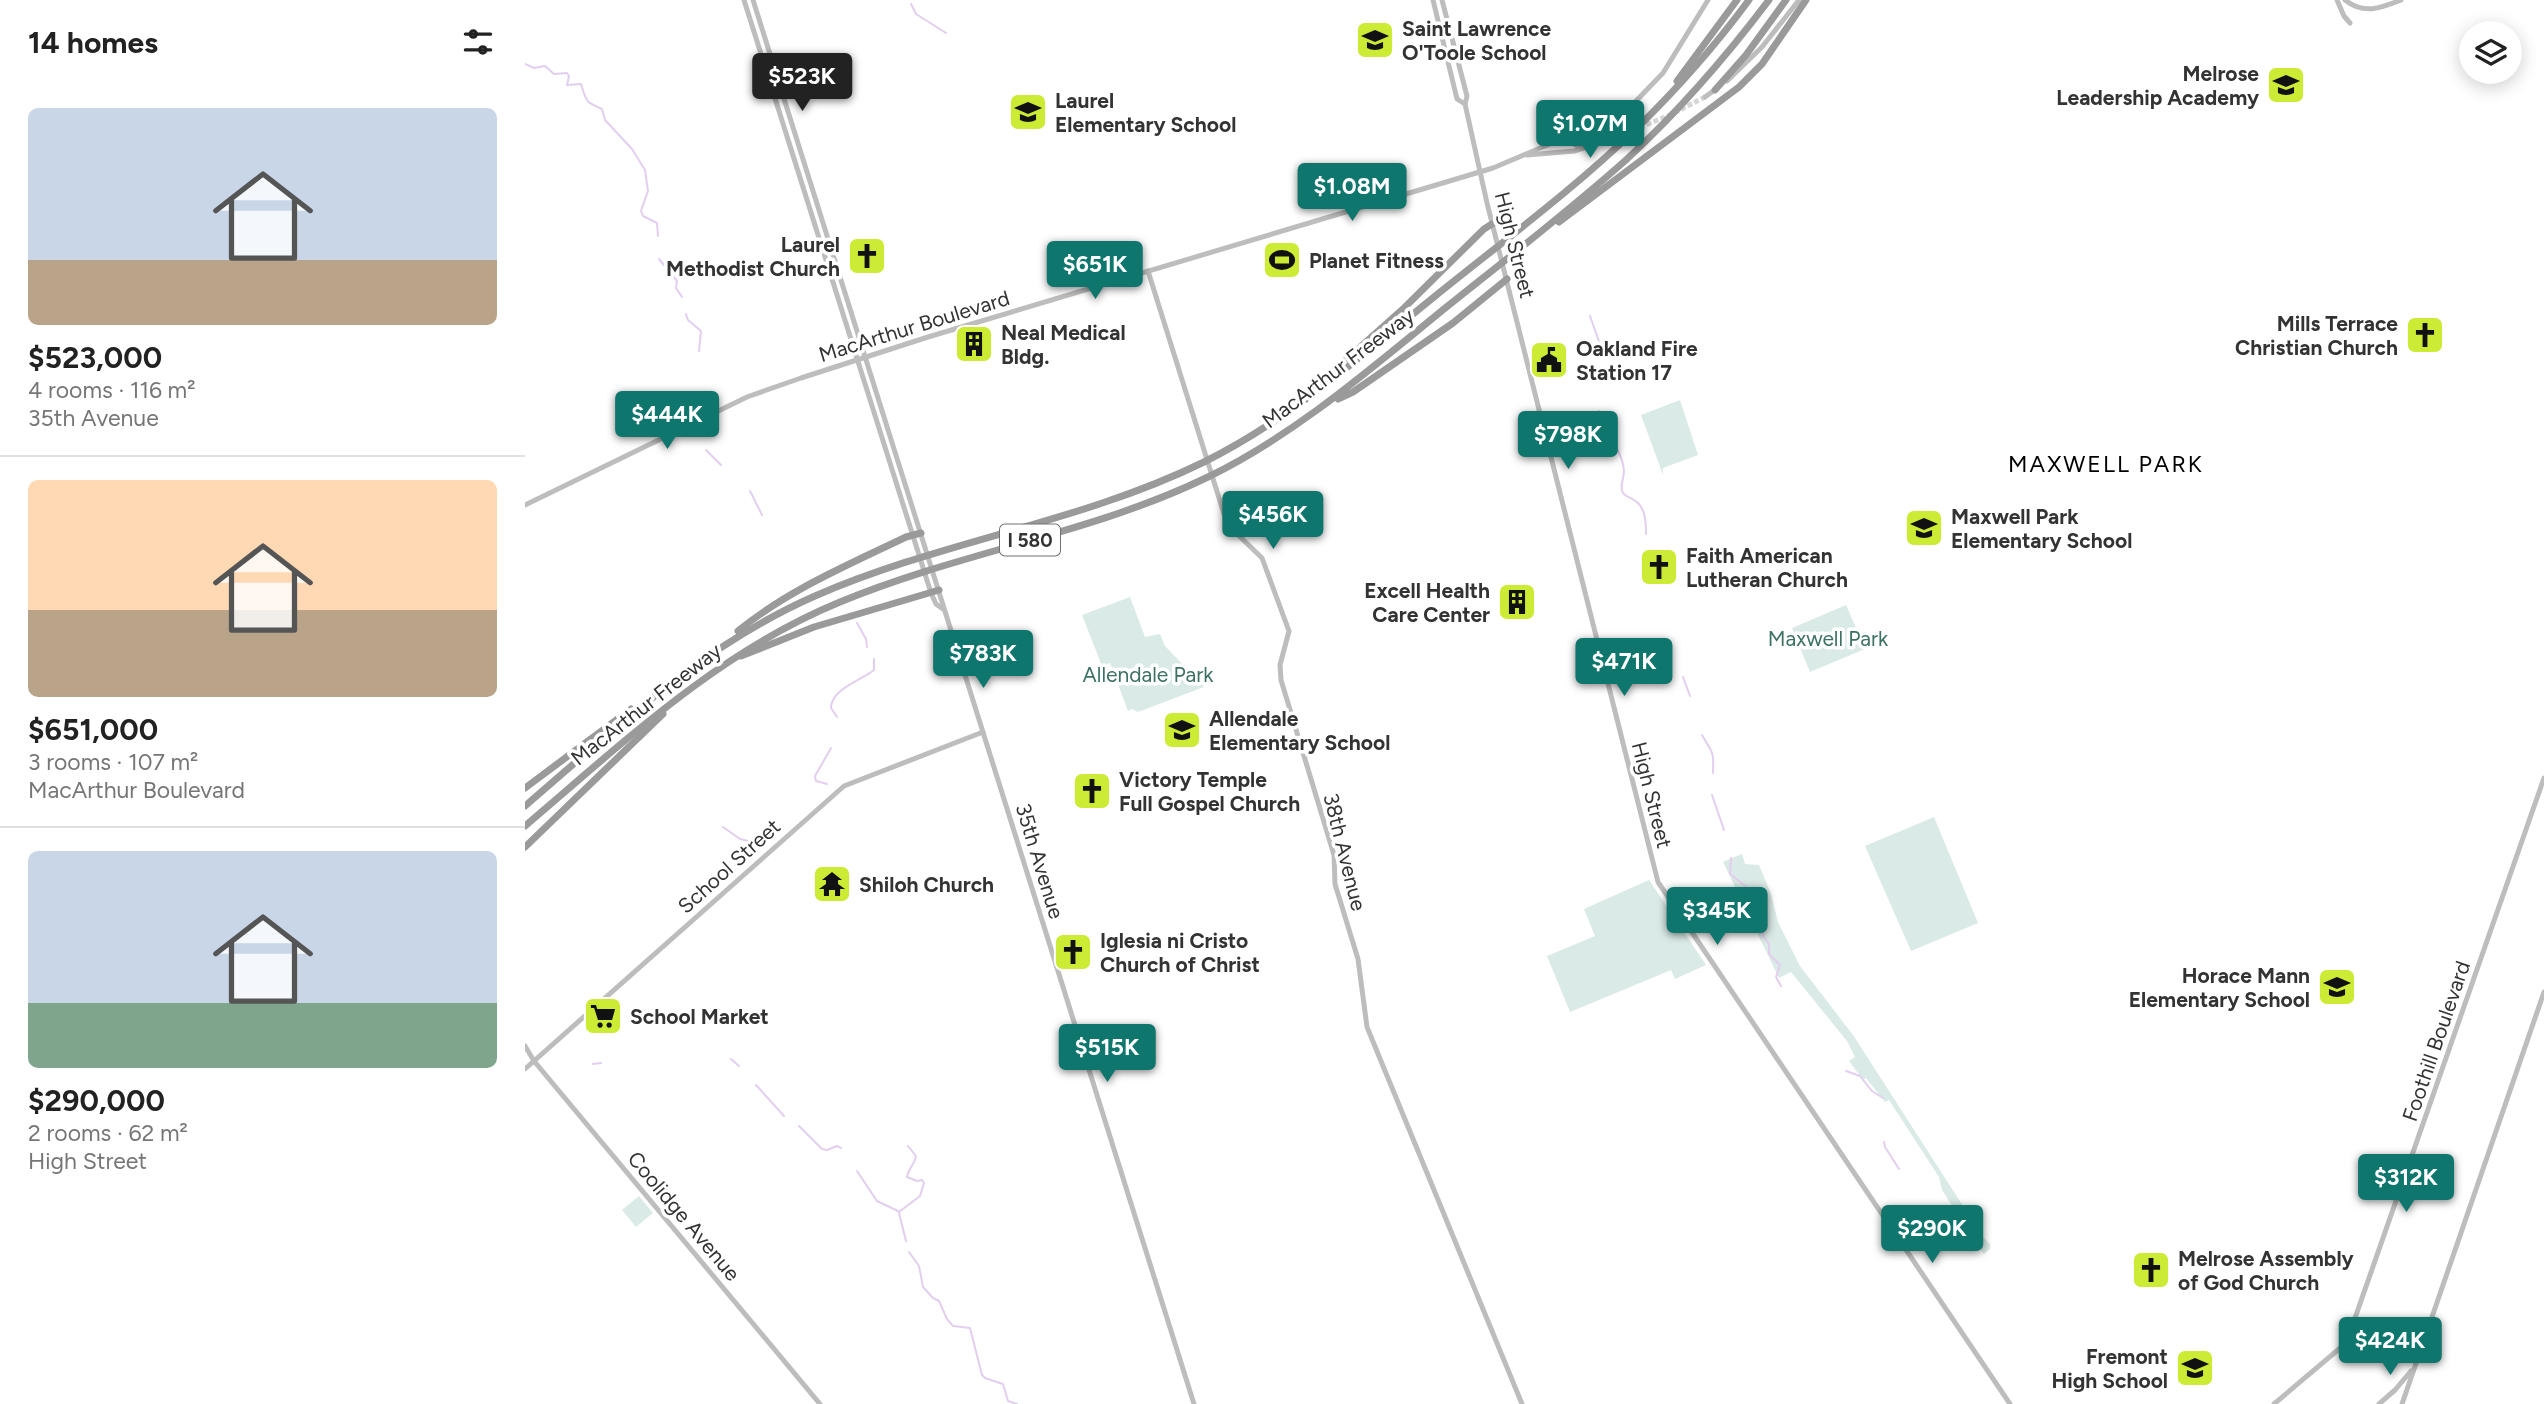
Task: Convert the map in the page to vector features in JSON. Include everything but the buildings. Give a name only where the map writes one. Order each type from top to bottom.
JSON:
[{"type":"highway","points":[[1656,109],[1737,0]]},
{"type":"highway","name":"MacArthur Freeway","points":[[525,806],[606,732],[669,683],[716,649],[786,610],[861,577],[1171,477],[1230,448],[1284,415],[1335,377],[1586,174],[1656,109],[1696,66],[1749,0]]},
{"type":"highway","name":"MacArthur Freeway","points":[[525,827],[616,749],[639,733],[686,690],[724,663],[791,624],[865,592],[1109,516],[1177,491],[1247,456],[1328,403],[1598,185],[1655,132],[1718,64],[1769,0]]},
{"type":"highway","points":[[1715,90],[1746,55],[1786,0]]},
{"type":"highway","points":[[1513,254],[1594,198],[1739,87],[1762,64],[1807,0]]},
{"type":"highway","points":[[1284,415],[1404,308],[1483,229],[1492,224]]},
{"type":"highway","points":[[1328,403],[1353,392],[1453,323],[1507,279]]},
{"type":"highway","points":[[716,649],[780,600],[817,580],[918,537]]},
{"type":"highway","points":[[724,663],[833,621],[939,588]]},
{"type":"highway","points":[[525,788],[606,732]]},
{"type":"highway","points":[[525,848],[621,757],[639,733]]},
{"type":"main road","name":"35th Avenue","points":[[744,0],[856,359],[918,537],[939,588],[943,609],[1193,1404]]},
{"type":"main road","name":"35th Avenue","points":[[753,0],[865,357],[918,537],[930,591],[936,604],[943,609]]},
{"type":"main road","name":"High Street","points":[[1433,0],[1457,99],[1465,104]]},
{"type":"main road","name":"High Street","points":[[1442,0],[1467,96],[1465,104],[1492,224],[1658,881],[2010,1404]]},
{"type":"main road","name":"MacArthur Boulevard","points":[[525,505],[747,397],[856,359],[1480,172],[1527,155],[1620,112],[1648,91],[1668,66],[1708,0]]},
{"type":"main road","points":[[1705,96],[1740,70],[1799,0]]},
{"type":"main road","points":[[2337,0],[2350,23]]},
{"type":"main road","points":[[2345,0],[2356,7],[2371,10],[2400,0]]},
{"type":"main road","points":[[1568,136],[1571,143],[1584,148]]},
{"type":"main road","name":"MacArthur Boulevard","points":[[1527,155],[1584,148],[1612,139]]},
{"type":"main road","name":"38th Avenue","points":[[1148,271],[1227,523],[1262,558],[1289,631],[1280,665],[1282,688],[1334,855],[1335,884],[1358,959],[1367,1027],[1522,1404]]},
{"type":"main road","name":"School Street","points":[[525,1069],[844,786],[983,732]]},
{"type":"main road","name":"Foothill Boulevard","points":[[2274,1404],[2339,1349],[2348,1338],[2544,778]]},
{"type":"main road","points":[[2402,1404],[2544,992]]},
{"type":"main road","name":"Coolidge Avenue","points":[[525,1046],[820,1404]]},
{"type":"main road","points":[[2379,1404],[2413,1368]]},
{"type":"green space","points":[[1680,400],[1698,455],[1663,468],[1663,475],[1641,415]]},
{"type":"green space","name":"Allendale Park","points":[[1130,597],[1145,637],[1160,634],[1165,646],[1204,687],[1138,712],[1132,709],[1128,711],[1110,663],[1102,666],[1082,615]]},
{"type":"green space","name":"Maxwell Park","points":[[1846,605],[1865,649],[1810,672],[1792,628]]},
{"type":"green space","points":[[1934,817],[1978,923],[1911,951],[1865,846]]},
{"type":"green space","points":[[1742,854],[1745,864],[1759,865],[1771,894],[1778,922],[1800,966],[1853,1035],[1990,1244],[1990,1249],[1984,1254],[1975,1243],[1969,1246],[1948,1214],[1954,1209],[1942,1190],[1939,1177],[1889,1100],[1885,1102],[1849,1061],[1855,1057],[1847,1041],[1791,972],[1779,978],[1723,862]]},
{"type":"green space","points":[[1649,880],[1706,965],[1675,979],[1671,970],[1570,1012],[1547,956],[1595,936],[1584,909]]},
{"type":"green space","points":[[639,1196],[653,1213],[636,1227],[622,1210]]},
{"type":"waterway","points":[[911,4],[916,14],[946,33]]},
{"type":"waterway","points":[[525,64],[534,68],[545,66],[554,74],[567,73],[567,85],[581,84],[587,100],[602,109],[605,120],[632,149],[645,170],[648,191],[641,211],[643,216],[657,223],[658,236]]},
{"type":"waterway","points":[[659,259],[677,281],[676,288],[682,297]]},
{"type":"waterway","points":[[686,314],[688,320],[701,331],[699,351]]},
{"type":"waterway","points":[[1590,316],[1601,347],[1606,350]]},
{"type":"waterway","points":[[1599,411],[1601,420]]},
{"type":"waterway","points":[[1606,431],[1622,460],[1622,491],[1642,509],[1646,534]]},
{"type":"waterway","points":[[706,450],[721,465]]},
{"type":"waterway","points":[[750,491],[762,515]]},
{"type":"waterway","points":[[857,623],[866,639],[867,647]]},
{"type":"waterway","points":[[837,717],[831,708],[832,701],[847,686],[874,670],[874,659]]},
{"type":"waterway","points":[[1683,677],[1690,696]]},
{"type":"waterway","points":[[1702,735],[1712,752],[1713,773]]},
{"type":"waterway","points":[[827,784],[816,781],[815,776],[831,748]]},
{"type":"waterway","points":[[1712,795],[1724,830]]},
{"type":"waterway","points":[[723,827],[740,839],[752,842],[757,854]]},
{"type":"waterway","points":[[1731,858],[1730,874],[1748,888],[1751,894],[1762,923],[1763,936],[1769,944],[1769,954],[1780,965],[1776,977],[1781,986]]},
{"type":"waterway","points":[[731,1059],[739,1066]]},
{"type":"waterway","points":[[593,1064],[601,1063]]},
{"type":"waterway","points":[[1846,1071],[1860,1076],[1872,1091],[1883,1098]]},
{"type":"waterway","points":[[756,1085],[784,1116]]},
{"type":"waterway","points":[[799,1126],[822,1149],[837,1146],[841,1148]]},
{"type":"waterway","points":[[1884,1142],[1899,1169]]},
{"type":"waterway","points":[[899,1212],[920,1196],[924,1183],[922,1180],[907,1177],[916,1156],[908,1146]]},
{"type":"waterway","points":[[857,1171],[877,1201],[898,1211]]},
{"type":"waterway","points":[[899,1213],[906,1241]]},
{"type":"waterway","points":[[1947,1218],[1971,1244]]},
{"type":"waterway","points":[[909,1252],[919,1266],[923,1287],[939,1301],[947,1319],[953,1326],[970,1328],[982,1375],[1003,1384],[1008,1401],[1017,1404]]},
{"type":"tunnel","points":[[1612,139],[1705,97]]},
{"type":"place","name":"Saint Lawrence O'Toole School","points":[[1375,40]]},
{"type":"place","name":"Melrose Leadership Academy","points":[[2286,85]]},
{"type":"place","name":"Laurel Elementary School","points":[[1028,112]]},
{"type":"place","name":"Laurel Methodist Church","points":[[867,256]]},
{"type":"place","name":"Planet Fitness","points":[[1282,260]]},
{"type":"place","name":"Mills Terrace Christian Church","points":[[2425,335]]},
{"type":"place","name":"Neal Medical Bldg.","points":[[974,344]]},
{"type":"place","name":"Oakland Fire Station 17","points":[[1549,360]]},
{"type":"place","name":"Maxwell Park Elementary School","points":[[1924,528]]},
{"type":"place","name":"Faith American Lutheran Church","points":[[1659,567]]},
{"type":"place","name":"Excell Health Care Center","points":[[1517,602]]},
{"type":"place","name":"Allendale Elementary School","points":[[1182,730]]},
{"type":"place","name":"Victory Temple Full Gospel Church","points":[[1092,791]]},
{"type":"place","name":"Shiloh Church","points":[[832,884]]},
{"type":"place","name":"Iglesia ni Cristo Church of Christ","points":[[1073,952]]},
{"type":"place","name":"Horace Mann Elementary School","points":[[2337,987]]},
{"type":"place","name":"School Market","points":[[603,1016]]},
{"type":"place","name":"Melrose Assembly of God Church","points":[[2151,1270]]},
{"type":"place","name":"Fremont High School","points":[[2195,1368]]},
{"type":"district","name":"MAXWELL PARK","points":[[2106,464]]}]
